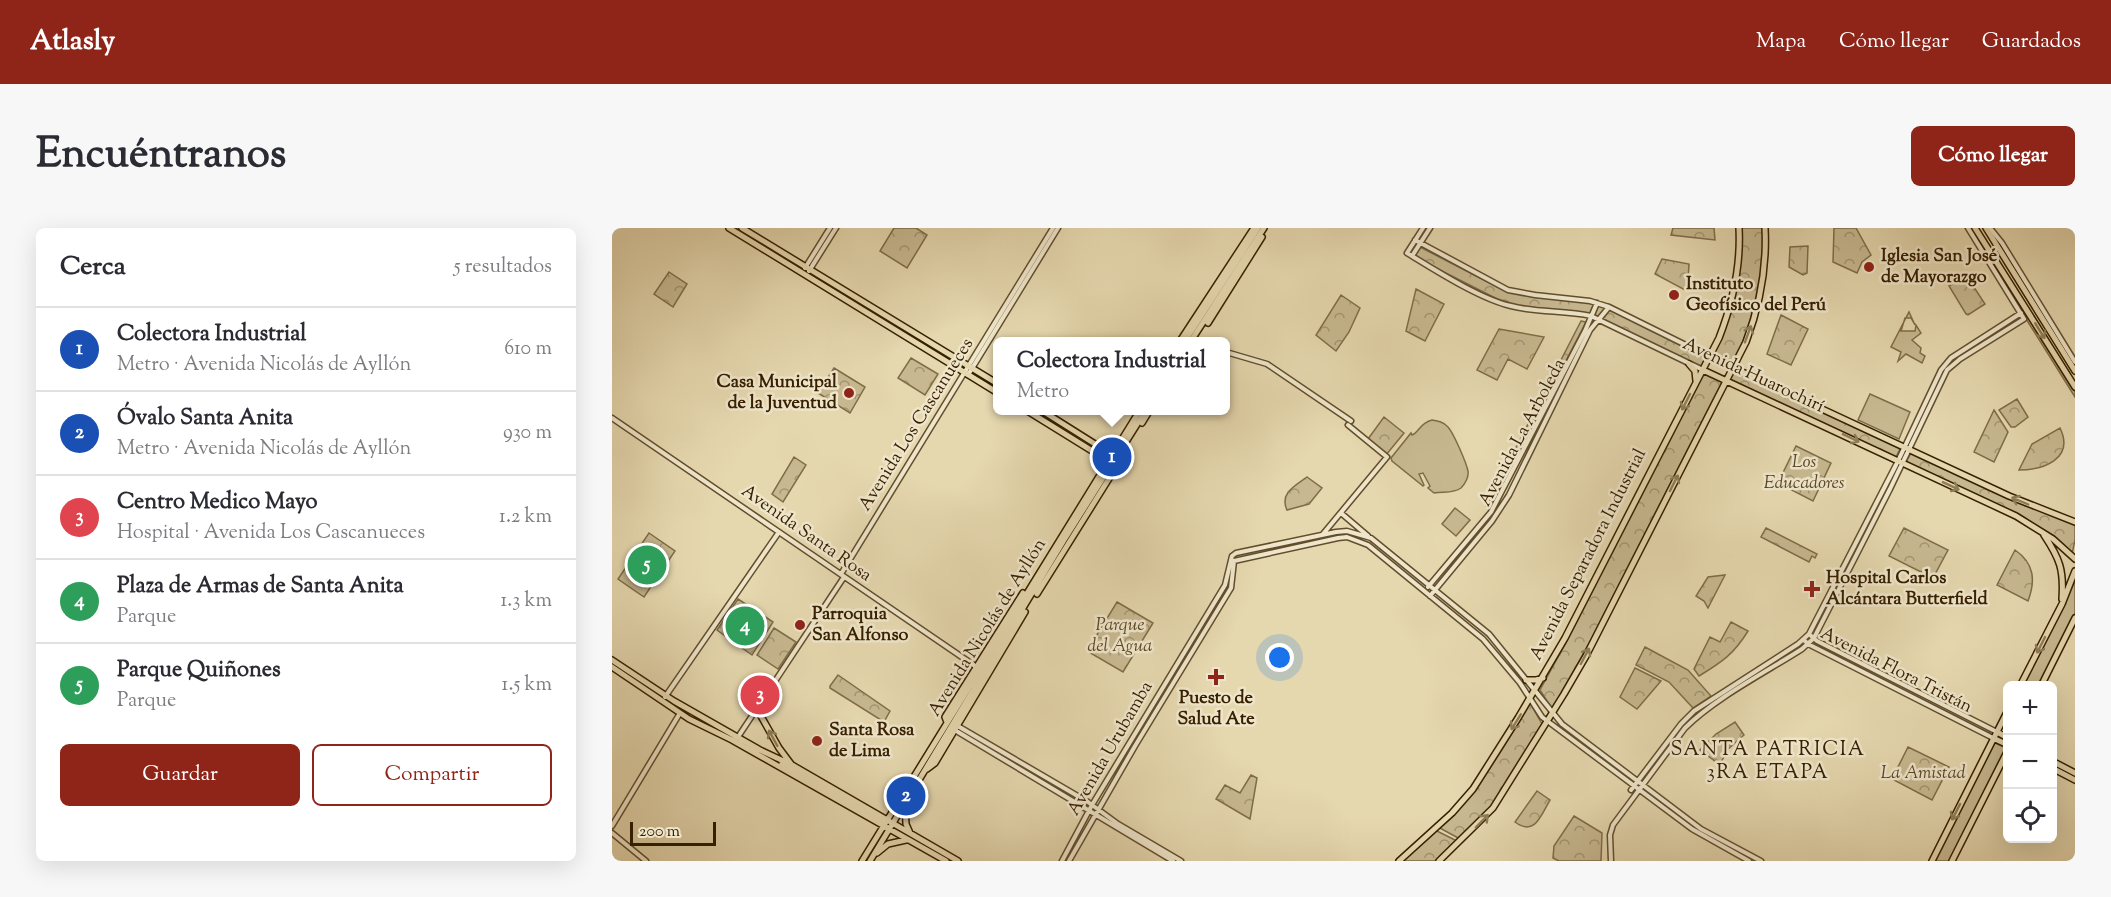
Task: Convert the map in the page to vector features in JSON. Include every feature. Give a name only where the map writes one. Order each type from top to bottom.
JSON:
[{"type":"main road","points":[[729,228],[807,271],[993,381]]},
{"type":"main road","points":[[742,228],[993,390]]},
{"type":"main road","points":[[1183,337],[1254,228]]},
{"type":"main road","points":[[1188,337],[1258,228]]},
{"type":"main road","points":[[1196,337],[1265,228]]},
{"type":"main road","name":"Avenida Separadora Industrial","points":[[1399,861],[1452,813],[1473,789],[1566,638],[1710,357],[1726,321],[1738,268],[1739,228]]},
{"type":"main road","points":[[1439,861],[1493,808],[1586,656],[1746,342],[1757,305],[1764,263],[1765,228]]},
{"type":"main road","points":[[1976,228],[2075,387]]},
{"type":"main road","points":[[1988,228],[2019,275],[2075,371]]},
{"type":"main road","points":[[2053,336],[2062,341]]},
{"type":"main road","points":[[2066,348],[2067,358]]},
{"type":"main road","name":"Avenida Huarochirí","points":[[1710,357],[2024,503],[2075,522]]},
{"type":"main road","points":[[1689,364],[1695,371],[1696,382]]},
{"type":"main road","name":"Avenida Huarochirí","points":[[1703,370],[2016,516],[2041,531],[2075,558]]},
{"type":"main road","points":[[1037,415],[1108,461]]},
{"type":"main road","points":[[1048,415],[1112,455]]},
{"type":"main road","name":"Avenida Nicolás de Ayllón","points":[[888,824],[924,773],[935,763],[980,670],[1028,585],[1136,415]]},
{"type":"main road","name":"Avenida Nicolás de Ayllón","points":[[1112,455],[1124,445],[1145,415]]},
{"type":"main road","points":[[1068,436],[1072,430]]},
{"type":"main road","name":"Avenida Nicolás de Ayllón","points":[[980,670],[1029,595],[1108,461]]},
{"type":"main road","name":"Avenida Nicolás de Ayllón","points":[[862,861],[879,839],[916,773],[953,726],[1115,469],[1108,461]]},
{"type":"main road","points":[[2041,531],[2060,562],[2062,604]]},
{"type":"main road","points":[[2075,550],[2075,558]]},
{"type":"main road","points":[[2023,681],[2062,604],[2075,571]]},
{"type":"main road","points":[[1026,611],[1028,585]]},
{"type":"main road","points":[[2044,681],[2075,618]]},
{"type":"main road","points":[[612,660],[680,713],[792,765],[879,815],[905,838],[919,842],[941,855],[958,861]]},
{"type":"main road","points":[[612,667],[778,766],[888,824],[902,829],[905,838]]},
{"type":"main road","points":[[953,726],[980,670]]},
{"type":"main road","points":[[1524,680],[1542,678]]},
{"type":"main road","points":[[757,709],[779,748],[792,765]]},
{"type":"main road","points":[[1932,861],[2003,718]]},
{"type":"main road","points":[[1543,728],[1554,725]]},
{"type":"main road","name":"Avenida Flora Tristán","points":[[1996,732],[2003,736]]},
{"type":"main road","name":"Avenida Flora Tristán","points":[[1993,738],[2003,743]]},
{"type":"main road","points":[[760,750],[888,824]]},
{"type":"main road","points":[[1952,861],[2003,758]]},
{"type":"main road","points":[[2057,764],[2075,773]]},
{"type":"main road","points":[[916,765],[916,773]]},
{"type":"main road","points":[[778,766],[803,776]]},
{"type":"main road","points":[[2057,771],[2075,780]]},
{"type":"main road","points":[[905,803],[905,838]]},
{"type":"main road","points":[[879,815],[887,813],[896,806]]},
{"type":"main road","points":[[870,861],[888,844],[905,838]]},
{"type":"main road","name":"Avenida Nicolás de Ayllón","points":[[870,861],[879,839]]},
{"type":"main road","points":[[941,855],[946,861]]},
{"type":"street","points":[[807,271],[830,228]]},
{"type":"street","points":[[807,271],[836,228]]},
{"type":"street","name":"Avenida Los Cascanueces","points":[[735,739],[757,709],[842,575],[1055,228]]},
{"type":"street","points":[[1415,240],[1423,228]]},
{"type":"street","points":[[1412,256],[1430,228]]},
{"type":"street","points":[[1611,861],[1610,835],[1613,825],[1685,728],[1697,717],[1814,638],[1949,368],[1964,356],[2024,319],[1968,228]]},
{"type":"street","name":"Avenida Huarochirí","points":[[1703,370],[1591,316],[1509,306],[1485,296],[1407,253],[1415,240],[1511,291],[1597,303],[1610,307],[1710,357]]},
{"type":"street","name":"Avenida La Arboleda","points":[[1425,592],[1491,512],[1585,331],[1597,303]]},
{"type":"street","name":"Avenida La Arboleda","points":[[1430,596],[1492,521],[1509,495],[1590,330],[1610,307]]},
{"type":"street","points":[[2039,309],[2075,362]]},
{"type":"street","points":[[1907,448],[1939,373],[1946,363],[2021,314]]},
{"type":"street","points":[[1590,330],[1597,325],[1608,324]]},
{"type":"street","points":[[1230,353],[1267,364],[1349,423],[1387,457],[1323,535]]},
{"type":"street","name":"Avenida Santa Rosa","points":[[612,418],[980,670]]},
{"type":"street","points":[[1633,788],[1681,724],[1694,711],[1804,640],[1809,634],[1900,462]]},
{"type":"street","points":[[1341,513],[1489,634],[1524,680],[1540,715],[1633,788],[1639,789],[1698,834],[1749,861]]},
{"type":"street","points":[[1234,558],[1236,553],[1347,531],[1371,538]]},
{"type":"street","points":[[664,699],[779,532]]},
{"type":"street","points":[[1234,558],[1347,537],[1368,545],[1484,639],[1535,690],[1562,724],[1701,829],[1761,861]]},
{"type":"street","name":"Avenida Urubamba","points":[[1062,861],[1092,805],[1225,585],[1234,558]]},
{"type":"street","name":"Avenida Urubamba","points":[[1069,861],[1231,588],[1234,558]]},
{"type":"street","name":"Avenida Flora Tristán","points":[[1809,634],[1824,645],[1996,732]]},
{"type":"street","name":"Avenida Flora Tristán","points":[[1804,640],[1993,738]]},
{"type":"street","points":[[612,826],[680,713]]},
{"type":"street","points":[[673,726],[679,720],[689,718]]},
{"type":"street","points":[[953,726],[965,730],[1182,861]]},
{"type":"street","points":[[953,726],[965,730]]},
{"type":"street","points":[[953,726],[981,746],[1095,816],[1173,861]]},
{"type":"street","points":[[981,746],[983,741]]},
{"type":"street","points":[[612,833],[646,861]]},
{"type":"green space","points":[[894,228],[916,228],[927,235],[907,268],[880,251]]},
{"type":"green space","points":[[1673,228],[1714,228],[1715,240],[1671,235]]},
{"type":"green space","points":[[1741,228],[1763,228],[1763,246],[1760,281],[1752,315],[1733,365],[1713,355],[1731,308],[1739,263]]},
{"type":"green space","points":[[1834,228],[1856,228],[1871,255],[1862,262],[1857,273],[1833,262]]},
{"type":"green space","points":[[1969,228],[1972,228],[2075,392],[2075,397]]},
{"type":"green space","points":[[1808,246],[1807,273],[1803,275],[1789,267],[1790,247]]},
{"type":"green space","points":[[1420,247],[1507,292],[1606,307],[1706,358],[1699,366],[1589,313],[1509,305],[1426,263],[1414,254]]},
{"type":"green space","points":[[1662,259],[1689,264],[1685,290],[1655,274]]},
{"type":"green space","points":[[669,272],[687,284],[673,307],[654,294]]},
{"type":"green space","points":[[1966,275],[1985,304],[1968,315],[1949,286]]},
{"type":"green space","points":[[1416,289],[1444,304],[1425,341],[1406,331]]},
{"type":"green space","points":[[1341,295],[1360,308],[1349,332],[1336,351],[1316,335]]},
{"type":"green space","points":[[1781,315],[1808,329],[1791,365],[1767,354]]},
{"type":"green space","points":[[1581,321],[1586,322],[1489,509],[1486,506]]},
{"type":"green space","points":[[1904,322],[1901,331],[1915,331],[1916,325],[1921,333],[1912,340],[1921,348],[1920,353],[1925,356],[1922,363],[1906,354],[1898,361],[1901,352],[1891,347]]},
{"type":"green space","points":[[1499,329],[1544,337],[1527,369],[1508,359],[1497,380],[1477,370]]},
{"type":"green space","points":[[911,358],[938,374],[925,395],[898,378]]},
{"type":"green space","points":[[834,368],[865,387],[850,413],[818,393]]},
{"type":"green space","points":[[1734,369],[1901,447],[1896,457],[1729,379]]},
{"type":"green space","points":[[1702,373],[1722,382],[1591,640],[1552,709],[1540,690]]},
{"type":"green space","points":[[1870,394],[1910,412],[1899,439],[1858,420]]},
{"type":"green space","points":[[2017,399],[2028,417],[2015,427],[2011,427],[1999,410]]},
{"type":"green space","points":[[1994,410],[2008,432],[1994,462],[1974,452]]},
{"type":"green space","points":[[1384,417],[1404,433],[1386,455],[1368,439]]},
{"type":"green space","points":[[1432,420],[1448,427],[1467,467],[1466,480],[1461,488],[1455,491],[1434,493],[1428,488],[1430,486],[1423,473],[1419,474],[1423,486],[1391,458],[1411,433],[1414,434],[1425,423]]},
{"type":"green space","points":[[2060,428],[2064,439],[2060,455],[2054,461],[2038,468],[2019,470],[2032,444]]},
{"type":"green space","name":"Los Educadores","points":[[1796,446],[1831,463],[1813,501],[1778,483]]},
{"type":"green space","points":[[1911,453],[2075,524],[2072,554],[2022,516],[1906,462]]},
{"type":"green space","points":[[794,457],[806,465],[783,502],[772,494]]},
{"type":"green space","points":[[1307,477],[1322,488],[1309,504],[1287,510],[1285,499],[1287,494]]},
{"type":"green space","points":[[1455,508],[1470,520],[1456,536],[1442,524]]},
{"type":"green space","points":[[1766,528],[1817,554],[1815,558],[1812,556],[1809,562],[1761,537]]},
{"type":"green space","points":[[1904,528],[1948,550],[1933,578],[1889,556]]},
{"type":"green space","points":[[649,533],[675,551],[644,597],[618,579]]},
{"type":"green space","points":[[2015,550],[2026,560],[2032,572],[2032,586],[2028,601],[1997,585]]},
{"type":"green space","points":[[1725,575],[1708,608],[1704,601],[1696,596],[1708,577]]},
{"type":"green space","points":[[2075,581],[2075,613],[2041,681],[2025,681]]},
{"type":"green space","points":[[738,599],[773,622],[752,655],[717,630]]},
{"type":"green space","name":"Parque del Agua","points":[[1117,602],[1153,623],[1123,672],[1087,651]]},
{"type":"green space","points":[[1731,622],[1748,631],[1727,657],[1699,676],[1694,669],[1710,637],[1720,642]]},
{"type":"green space","points":[[774,628],[796,642],[778,669],[757,655]]},
{"type":"green space","points":[[1818,642],[1991,730],[1989,733],[1815,645]]},
{"type":"green space","points":[[1645,647],[1688,670],[1711,696],[1693,708],[1669,682],[1636,665]]},
{"type":"green space","points":[[1635,668],[1661,681],[1637,709],[1620,697]]},
{"type":"green space","points":[[838,675],[890,711],[884,722],[830,688]]},
{"type":"green space","points":[[1530,703],[1542,724],[1495,802],[1460,839],[1438,827],[1479,784]]},
{"type":"green space","points":[[1735,722],[1744,735],[1727,750],[1720,765],[1700,750],[1716,734]]},
{"type":"green space","points":[[1993,742],[2003,747],[2003,754],[1950,861],[1934,861]]},
{"type":"green space","name":"La Amistad","points":[[1908,747],[1949,767],[1932,800],[1892,779]]},
{"type":"green space","points":[[1251,775],[1257,778],[1250,819],[1216,799],[1225,785],[1240,793]]},
{"type":"green space","points":[[1537,791],[1550,800],[1537,822],[1532,826],[1522,826],[1515,822]]},
{"type":"green space","points":[[1574,816],[1602,833],[1601,861],[1559,861],[1553,858],[1554,846]]},
{"type":"green space","points":[[1435,830],[1457,841],[1436,861],[1402,861]]},
{"type":"place","name":"Iglesia San José de Mayorazgo","points":[[1869,267]]},
{"type":"place","name":"Instituto Geofísico del Perú","points":[[1674,295]]},
{"type":"place","name":"Casa Municipal de la Juventud","points":[[849,393]]},
{"type":"place","name":"Colectora Industrial","points":[[1112,457]]},
{"type":"place","name":"Parque Quiñones","points":[[647,565]]},
{"type":"place","name":"Hospital Carlos Alcántara Butterfield","points":[[1812,589]]},
{"type":"place","name":"Parroquia San Alfonso","points":[[800,625]]},
{"type":"place","name":"Plaza de Armas de Santa Anita","points":[[745,626]]},
{"type":"place","name":"Puesto de Salud Ate","points":[[1216,677]]},
{"type":"place","name":"Centro Medico Mayo","points":[[760,695]]},
{"type":"place","name":"Santa Rosa de Lima","points":[[817,741]]},
{"type":"place","name":"Óvalo Santa Anita","points":[[906,796]]},
{"type":"district","name":"SANTA PATRICIA 3RA ETAPA","points":[[1768,762]]}]
